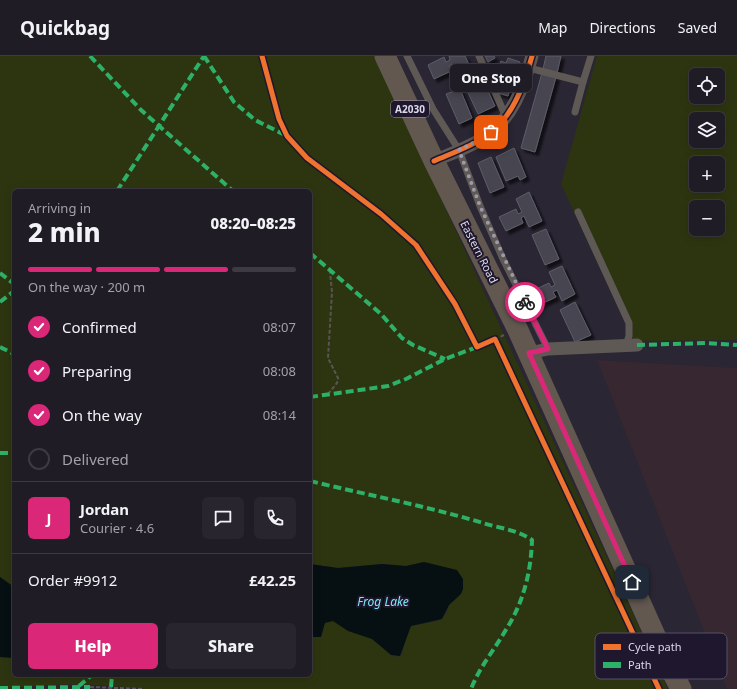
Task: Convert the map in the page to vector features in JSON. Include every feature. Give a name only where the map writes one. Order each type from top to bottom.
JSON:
[{"type":"main road","name":"Eastern Road","points":[[385,56],[434,161],[539,351],[655,633]]},
{"type":"main road","name":"Eastern Road","points":[[676,679],[681,689]]},
{"type":"street","points":[[434,161],[485,137],[506,117],[518,98],[530,62]]},
{"type":"street","points":[[539,351],[632,345]]},
{"type":"lane","points":[[408,56],[433,109],[459,150],[539,351]]},
{"type":"lane","points":[[478,56],[506,117]]},
{"type":"lane","points":[[575,112],[591,56]]},
{"type":"lane","points":[[530,62],[583,82]]},
{"type":"lane","points":[[578,212],[629,323],[629,336],[632,345]]},
{"type":"path","points":[[328,394],[337,383],[338,378],[328,358],[332,292],[330,272]]},
{"type":"path","points":[[489,342],[495,339],[498,345]]},
{"type":"path","points":[[90,686],[144,689]]},
{"type":"shaded area","points":[[597,360],[737,368],[737,689],[727,689],[723,679],[727,679],[727,633],[705,633]]},
{"type":"green space","points":[[0,56],[375,56],[642,633],[595,633],[595,679],[663,679],[668,689],[144,689],[104,686],[50,685],[0,689],[0,657],[12,658],[12,677],[312,677],[312,637],[321,637],[323,625],[327,621],[333,621],[369,637],[397,657],[402,654],[407,633],[411,626],[437,621],[446,613],[449,605],[457,598],[424,562],[406,566],[382,564],[338,568],[312,564],[312,189],[12,189],[12,586],[0,577]]},
{"type":"green space","points":[[597,56],[737,56],[737,340],[634,341],[561,184]]},
{"type":"water","name":"Frog Lake","points":[[424,562],[457,570],[463,579],[463,589],[461,594],[449,605],[442,619],[411,626],[400,656],[391,655],[372,639],[348,631],[333,621],[325,623],[321,637],[312,637],[312,564],[338,568],[382,564],[406,566]]},
{"type":"water","points":[[0,577],[12,586],[12,658],[0,657]]},
{"type":"building","points":[[449,56],[465,56],[471,69],[458,75],[452,64],[449,66],[451,71],[434,79],[428,65],[444,57],[446,62],[450,60]]},
{"type":"building","points":[[485,56],[494,56],[495,58],[488,62]]},
{"type":"building","points":[[546,56],[561,56],[557,73],[543,69]]},
{"type":"building","points":[[508,58],[520,62],[514,77],[497,71],[501,61],[506,63]]},
{"type":"building","points":[[497,71],[514,77],[508,96],[498,93],[500,88],[495,87],[498,78],[495,77]]},
{"type":"building","points":[[542,73],[556,77],[535,152],[521,148]]},
{"type":"building","points":[[481,76],[495,106],[478,114],[464,84]]},
{"type":"building","points":[[460,89],[472,118],[459,124],[446,94]]},
{"type":"building","points":[[514,148],[526,177],[520,180],[518,176],[506,181],[496,157]]},
{"type":"building","points":[[491,157],[504,187],[490,193],[478,163]]},
{"type":"building","points":[[529,192],[542,221],[529,227],[524,216],[521,218],[523,223],[506,231],[499,217],[516,209],[518,214],[522,212],[516,199]]},
{"type":"building","points":[[546,229],[559,259],[545,265],[532,235]]},
{"type":"building","points":[[562,266],[575,294],[562,301],[557,290],[553,292],[556,297],[539,305],[532,291],[549,283],[551,287],[555,285],[549,272]]},
{"type":"building","points":[[575,302],[591,335],[575,342],[560,310]]},
{"type":"marked path","points":[[90,56],[141,110],[231,189]]},
{"type":"marked path","points":[[204,56],[234,102],[255,120],[287,136]]},
{"type":"marked path","points":[[118,189],[204,56]]},
{"type":"marked path","points":[[312,255],[381,314],[402,338],[413,345],[445,359]]},
{"type":"marked path","points":[[0,273],[12,282]]},
{"type":"marked path","points":[[0,302],[12,293]]},
{"type":"marked path","points":[[637,345],[707,343],[737,345]]},
{"type":"marked path","points":[[0,347],[12,353]]},
{"type":"marked path","points":[[312,397],[388,386],[406,379],[445,359],[477,347]]},
{"type":"marked path","points":[[0,453],[12,453]]},
{"type":"marked path","points":[[312,481],[462,517],[515,532],[532,540],[526,586],[518,607],[471,689]]},
{"type":"marked path","points":[[79,686],[90,677]]},
{"type":"marked path","points":[[111,687],[112,677]]},
{"type":"marked path","points":[[0,688],[90,687]]},
{"type":"cycle path","points":[[262,56],[279,119],[287,136],[307,158],[381,214],[416,245],[455,304],[477,347],[495,339],[633,633]]},
{"type":"cycle path","points":[[434,161],[479,141],[503,121],[521,90],[532,56]]},
{"type":"cycle path","points":[[654,679],[659,689]]},
{"type":"way so far","points":[[491,132],[485,137],[459,150],[480,206],[503,259],[525,302]]},
{"type":"place","name":"One Stop","points":[[491,132]]},
{"type":"route","points":[[525,302],[548,349],[529,353],[632,582]]}]
